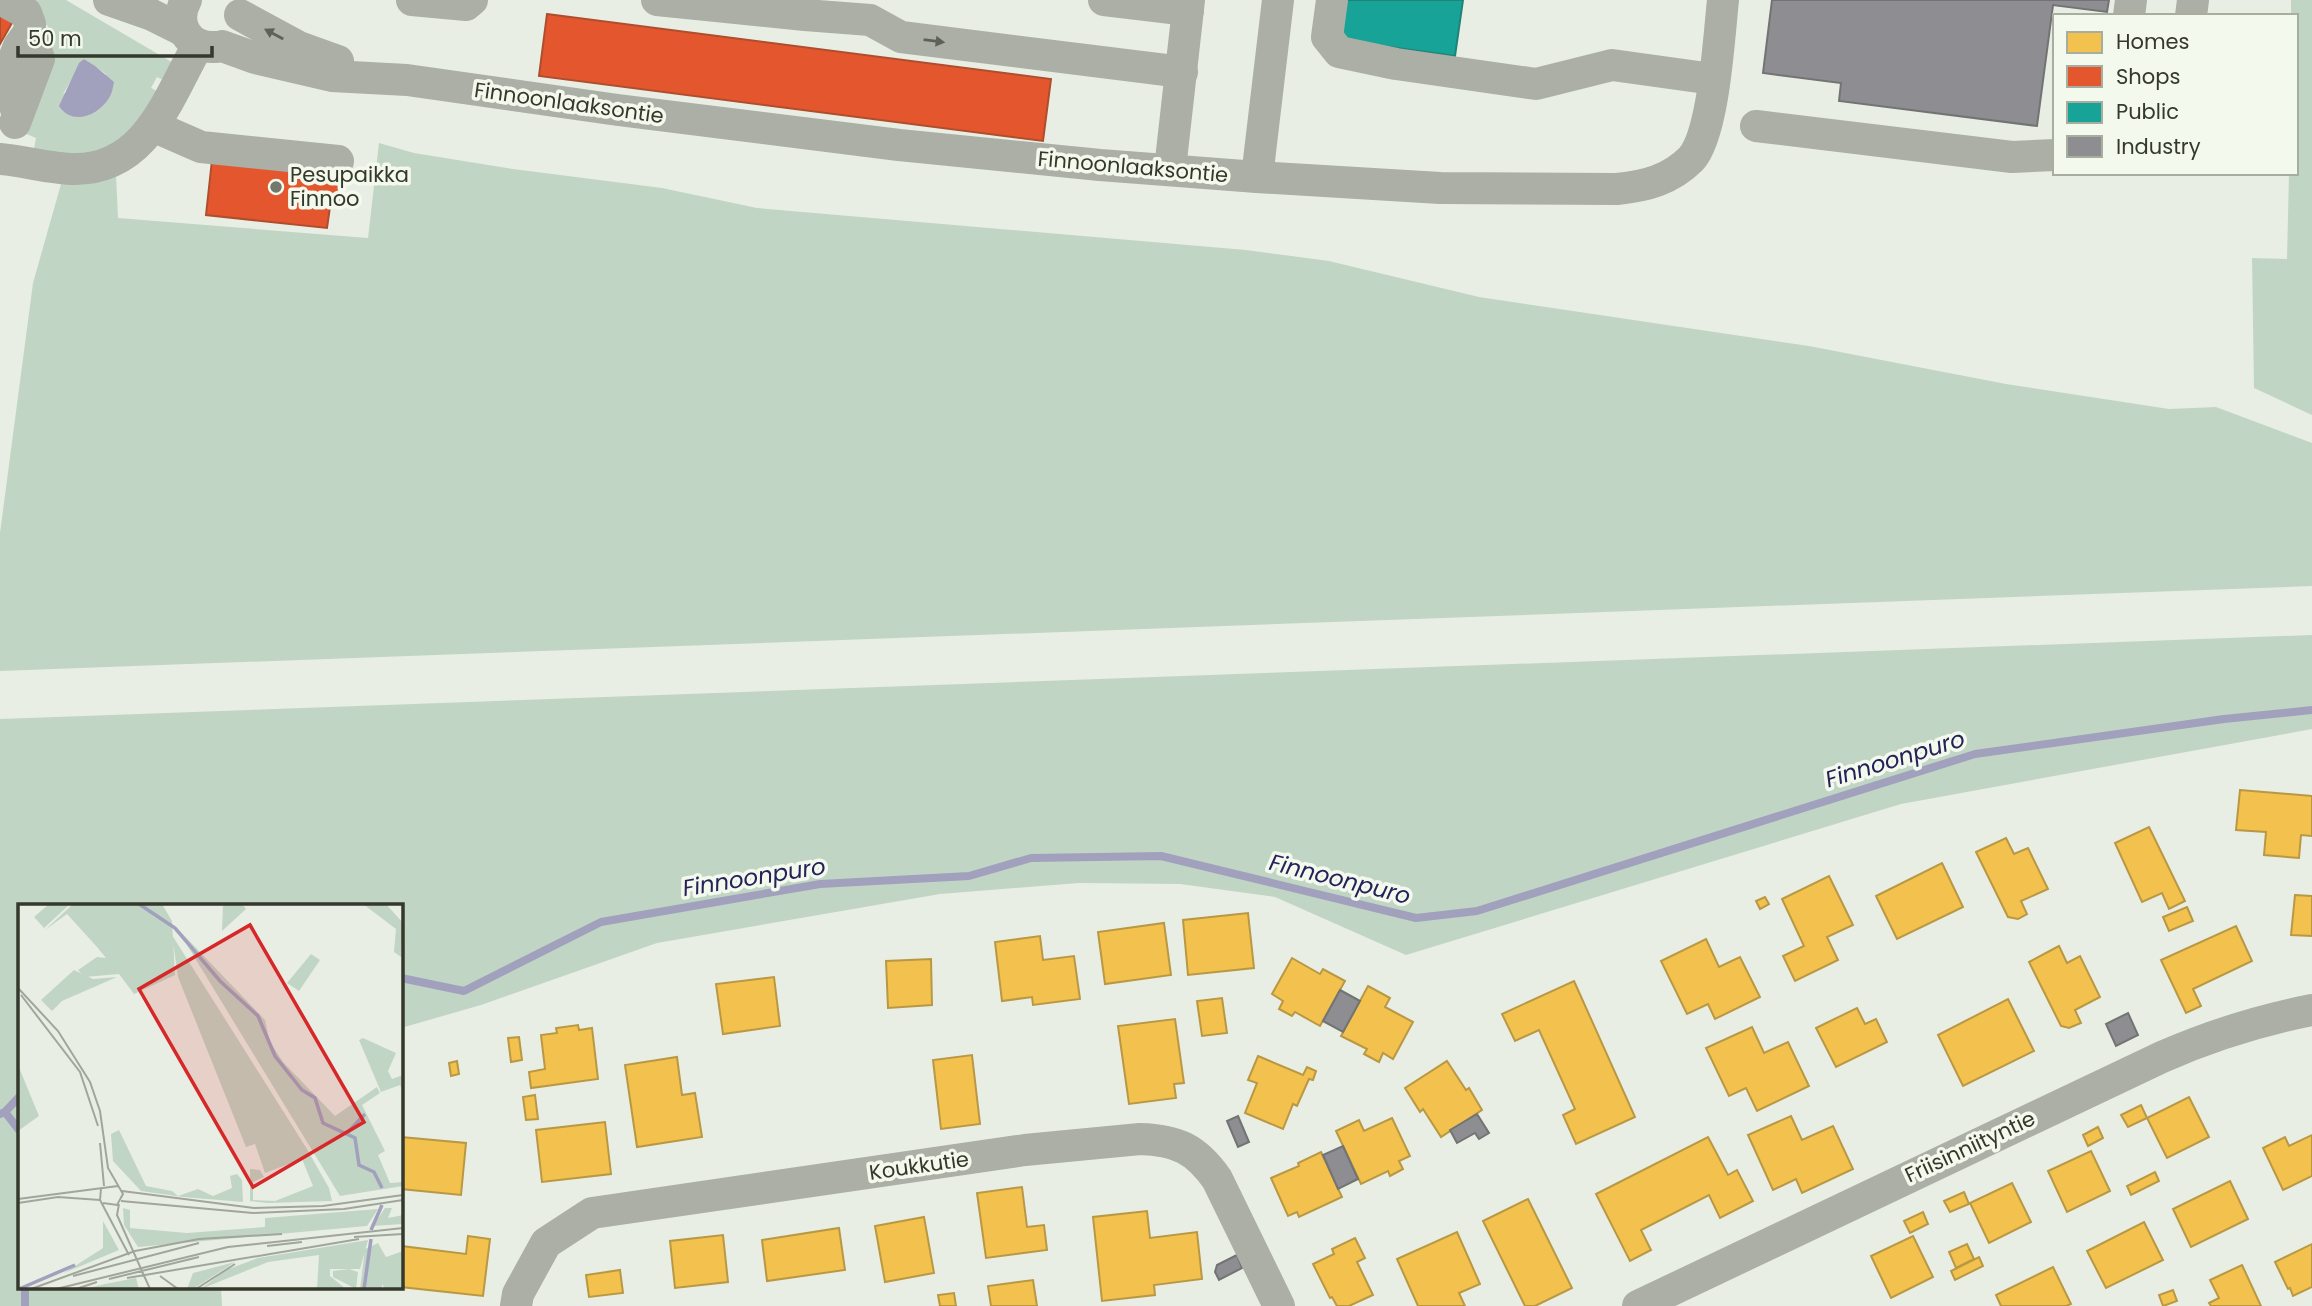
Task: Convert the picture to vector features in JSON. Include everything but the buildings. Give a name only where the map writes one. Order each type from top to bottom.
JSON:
[{"type":"street","points":[[2,0],[26,13],[39,60],[9,141],[45,166],[76,169],[99,167],[129,153],[142,141],[153,125],[197,30],[230,41],[240,24],[237,7]]},
{"type":"street","name":"Finnoonlaaksontie","points":[[108,0],[197,30],[282,65],[332,76],[407,80],[618,110],[899,145],[1100,165],[1440,188],[1617,189],[1639,187],[1663,180],[1693,157],[1707,120],[1723,0]]},
{"type":"street","points":[[412,0],[466,5],[471,0]]},
{"type":"street","points":[[657,0],[806,15],[872,10],[901,37],[1182,72]]},
{"type":"street","points":[[1104,0],[1189,5],[1170,169]]},
{"type":"street","points":[[1257,177],[1278,0]]},
{"type":"street","points":[[1332,0],[1327,37],[1339,52],[1396,64],[1536,84],[1612,65],[1713,79]]},
{"type":"street","name":"Finnoonlaaksontie","points":[[237,7],[299,47],[334,60],[407,80]]},
{"type":"street","points":[[153,125],[201,147],[338,161]]},
{"type":"street","points":[[1756,126],[2012,157],[2053,155]]},
{"type":"street","name":"Friisinniityntie","points":[[1638,1306],[2155,1060],[2194,1043],[2312,1010]]},
{"type":"street","name":"Koukkutie","points":[[516,1306],[518,1294],[546,1243],[592,1213],[1025,1150],[1140,1139],[1180,1146],[1190,1150],[1206,1164],[1217,1179],[1279,1306]]},
{"type":"green space","points":[[14,0],[66,0],[175,64],[165,81],[157,77],[151,88],[159,92],[139,126],[115,146],[74,156],[34,149],[36,138],[24,133],[44,34],[48,26]],"holes":[[[84,59],[106,74],[63,94]]]},
{"type":"green space","points":[[2291,0],[2312,0],[2312,415],[2254,388],[2252,258],[2287,259],[2289,175],[2298,175],[2298,14],[2291,14]]},
{"type":"green space","points":[[379,143],[414,153],[662,188],[757,208],[1246,250],[1329,261],[1479,297],[1809,346],[2006,384],[2169,409],[2216,407],[2312,443],[2312,586],[0,671],[0,533],[33,283],[61,184],[99,181],[116,175],[118,218],[368,238]]},
{"type":"green space","points":[[2312,635],[2312,729],[1901,804],[1406,955],[1275,897],[1180,884],[1079,883],[940,894],[657,943],[481,1005],[402,1028],[402,904],[18,904],[18,1288],[221,1288],[222,1306],[0,1306],[0,719]]},
{"type":"water","points":[[84,59],[114,82],[111,95],[98,110],[85,116],[71,116],[59,106],[79,63]]},
{"type":"waterway","name":"Finnoonpuro","points":[[402,978],[464,991],[601,922],[820,884],[969,876],[1031,858],[1161,856],[1416,918],[1477,911],[1975,754],[2224,719],[2312,710]]},
{"type":"waterway","name":"Finnoonpuro","points":[[0,1114],[18,1098]]},
{"type":"waterway","points":[[5,1112],[18,1129]]},
{"type":"waterway","points":[[25,1288],[25,1306]]},
{"type":"place","name":"Pesupaikka Finnoo","points":[[276,187]]}]
